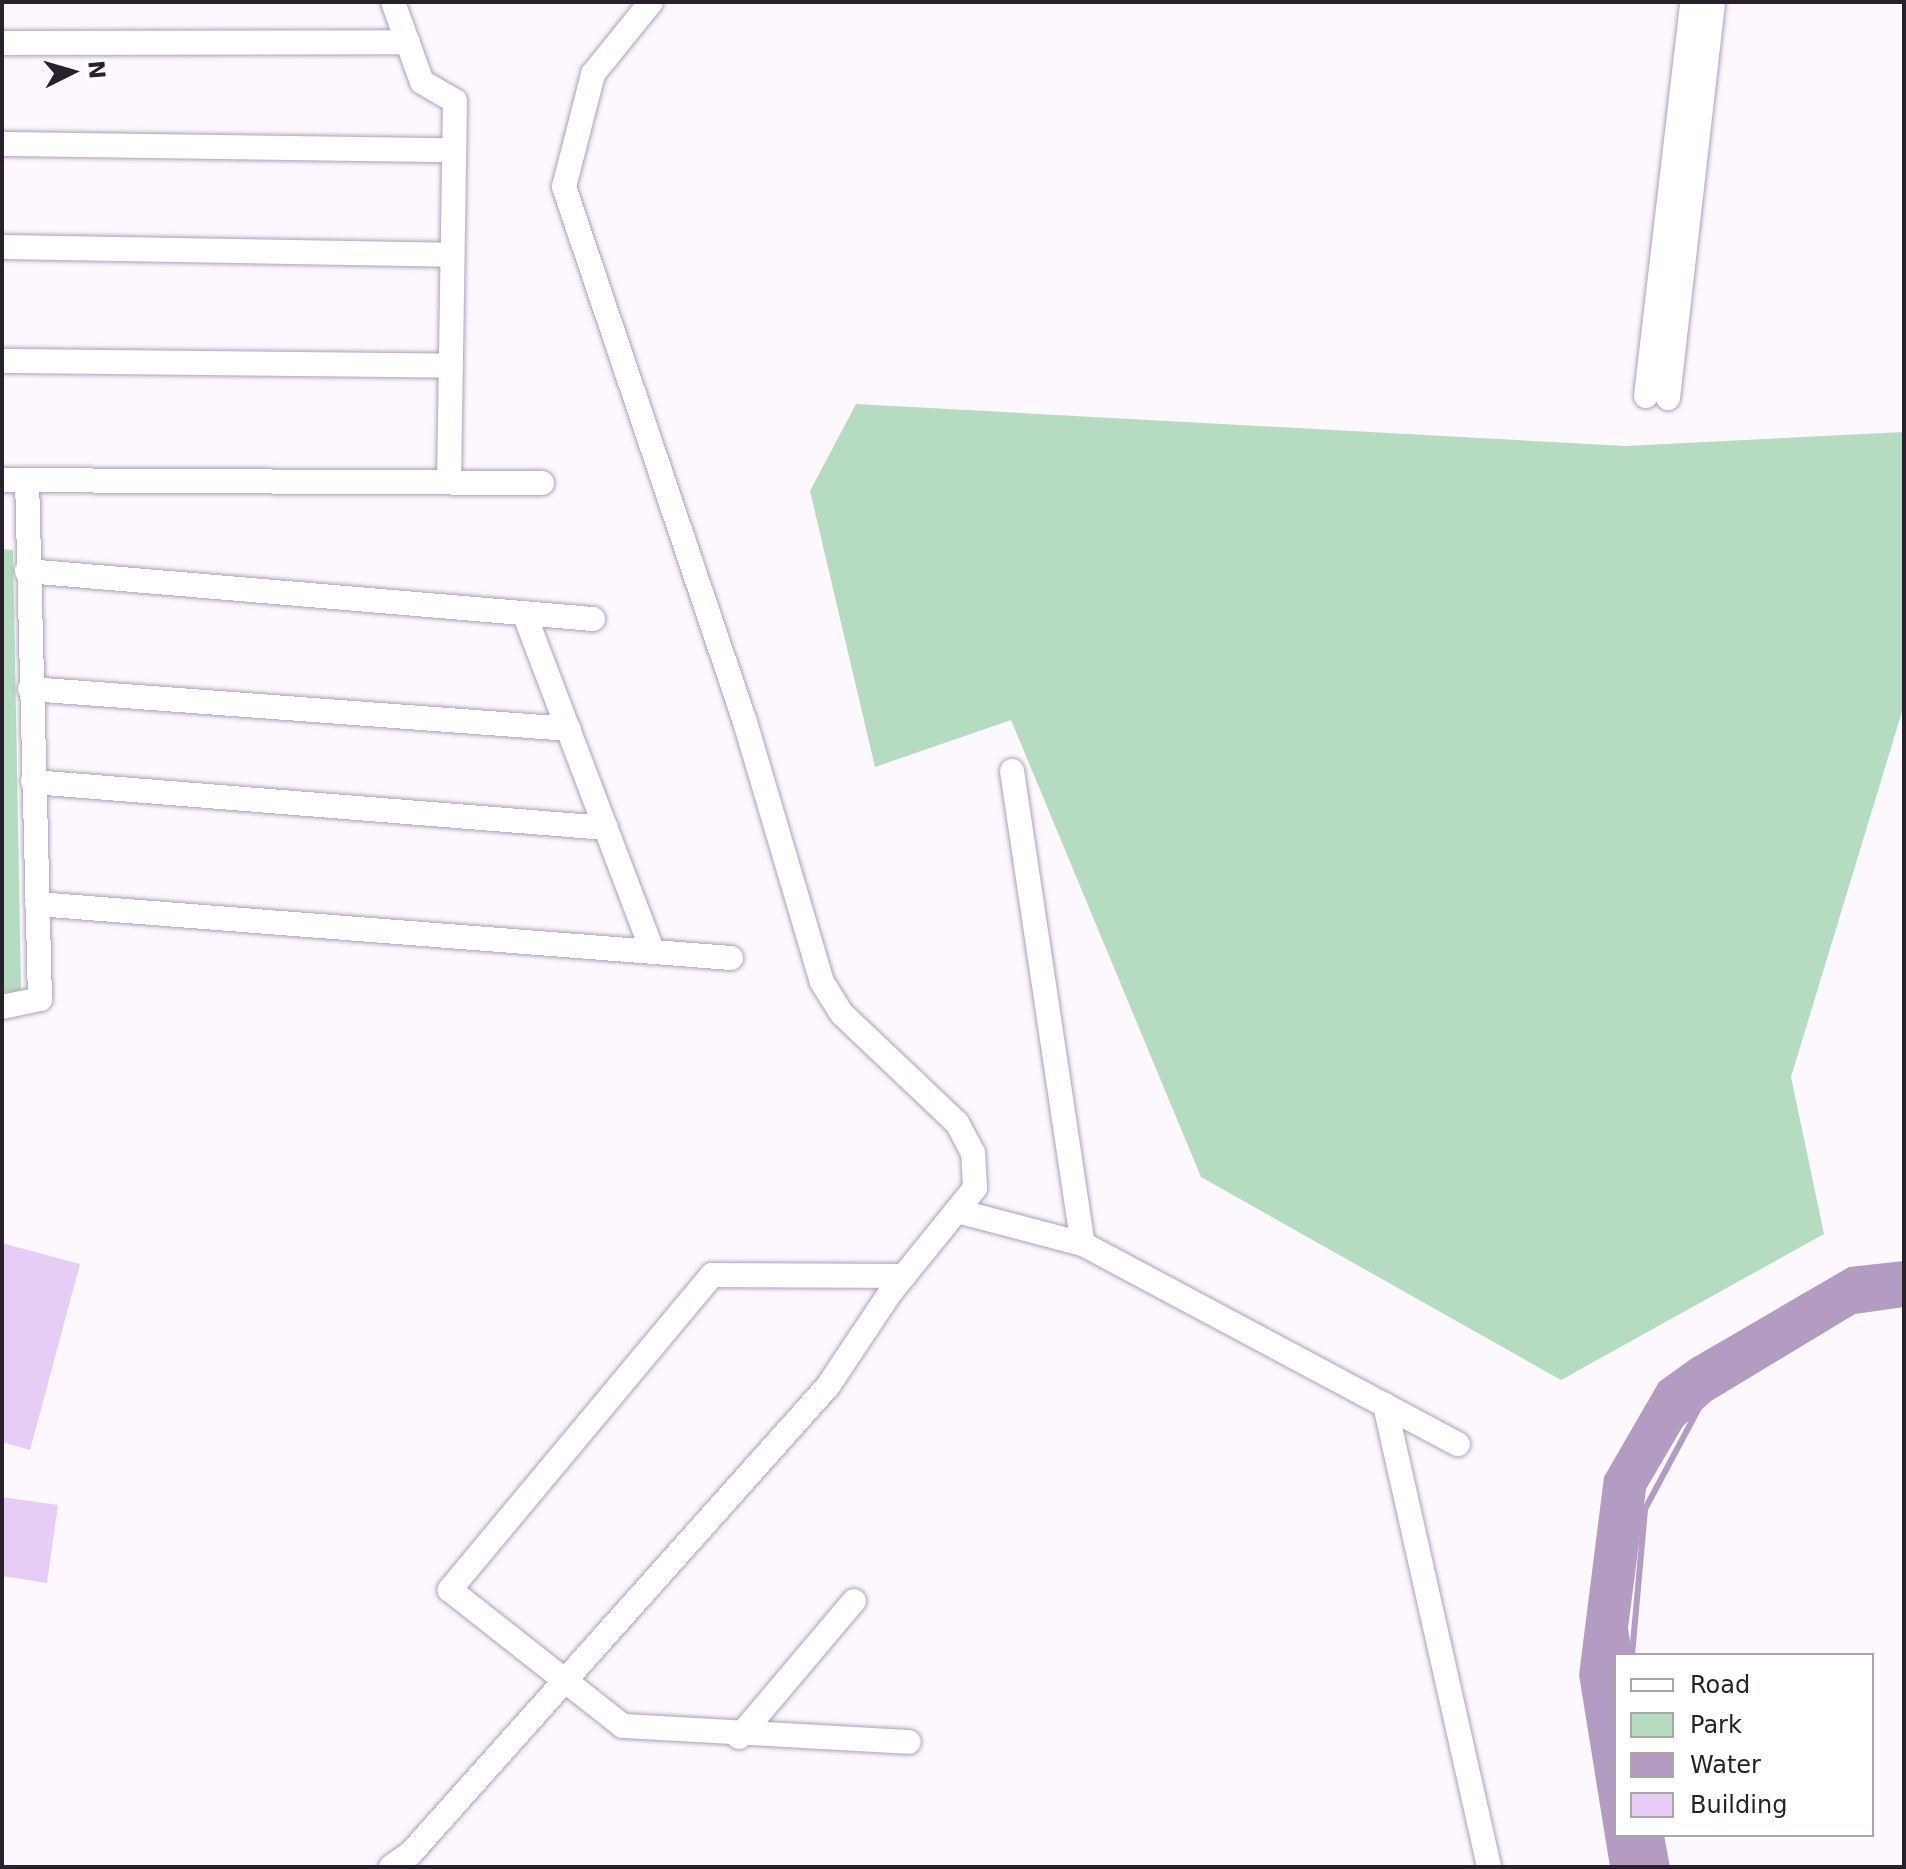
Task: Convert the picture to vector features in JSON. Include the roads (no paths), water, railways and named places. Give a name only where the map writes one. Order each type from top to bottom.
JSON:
[{"type":"street","points":[[393,2],[422,82],[455,101],[449,482]]},
{"type":"street","points":[[391,1867],[565,1681],[828,1386],[904,1276],[975,1188],[973,1153],[957,1123],[842,1014],[822,982],[744,719],[564,187],[593,74],[651,2]]},
{"type":"street","points":[[1692,2],[1657,397],[1713,2]]},
{"type":"street","points":[[2,43],[408,42]]},
{"type":"street","points":[[2,144],[454,150]]},
{"type":"street","points":[[2,247],[452,255]]},
{"type":"street","points":[[2,361],[451,366]]},
{"type":"street","points":[[2,480],[542,483]]},
{"type":"street","points":[[2,1007],[40,999],[27,480]]},
{"type":"street","points":[[27,571],[593,619]]},
{"type":"street","points":[[524,613],[653,952]]},
{"type":"street","points":[[30,689],[569,729]]},
{"type":"street","points":[[1012,771],[1083,1244]]},
{"type":"street","points":[[33,782],[606,828]]},
{"type":"street","points":[[37,904],[731,958]]},
{"type":"street","points":[[957,1211],[1083,1244],[1458,1444]]},
{"type":"street","points":[[904,1276],[712,1275],[450,1590],[623,1726],[739,1737],[909,1742]]},
{"type":"street","points":[[1385,1405],[1489,1867]]},
{"type":"street","points":[[739,1737],[854,1601]]},
{"type":"water","points":[[1904,1261],[1904,1307],[1855,1314],[1711,1401],[1683,1426],[1646,1489],[1628,1628],[1632,1653],[1614,1653],[1614,1837],[1664,1837],[1670,1867],[1610,1867],[1579,1675],[1604,1477],[1659,1382],[1691,1359],[1849,1267]]},
{"type":"waterway","points":[[1632,1653],[1645,1509],[1699,1408]]}]
